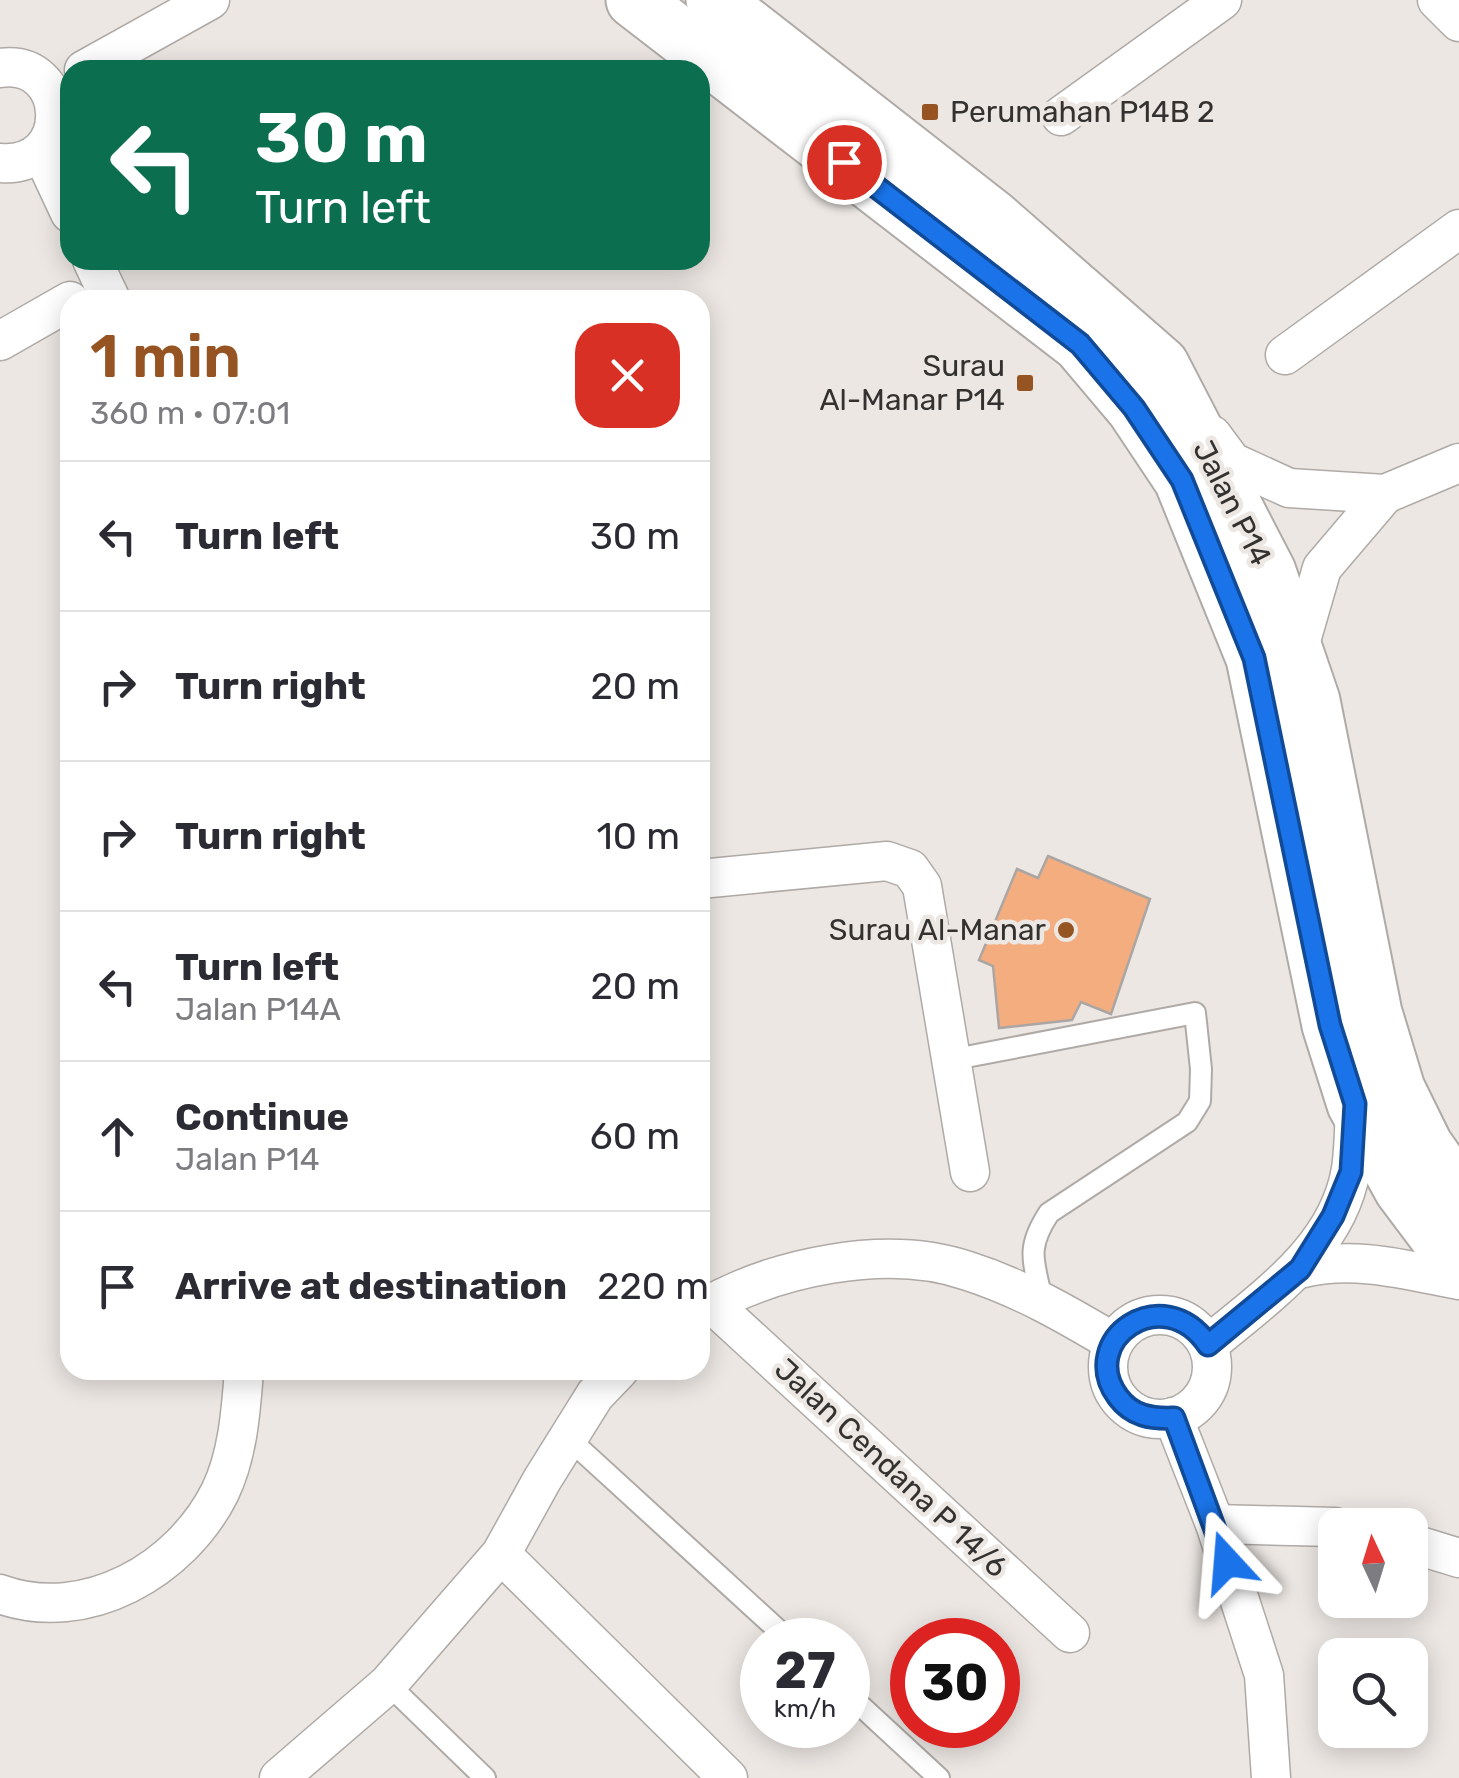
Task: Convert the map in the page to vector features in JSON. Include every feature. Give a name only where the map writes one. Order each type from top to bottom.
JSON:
[{"type":"main road","name":"Jalan P14","points":[[634,0],[1080,344],[1134,408],[1182,480],[1254,658],[1330,1025],[1355,1104],[1402,1189],[1459,1265]]},
{"type":"main road","name":"Jalan P14","points":[[714,0],[994,218],[1161,365],[1268,572],[1312,701],[1380,1032],[1397,1089],[1424,1146],[1459,1194]]},
{"type":"street","points":[[102,60],[210,0]]},
{"type":"street","points":[[1062,116],[1222,0]]},
{"type":"street","points":[[1436,0],[1459,22]]},
{"type":"street","points":[[0,68],[25,70],[60,84],[51,138],[27,160],[0,163]]},
{"type":"street","points":[[41,151],[60,192]]},
{"type":"street","points":[[1285,355],[1459,229]]},
{"type":"street","points":[[0,342],[60,306]]},
{"type":"street","points":[[1161,365],[1232,462],[1289,488],[1385,494],[1459,463]]},
{"type":"street","points":[[1312,701],[1300,644],[1322,568],[1385,494]]},
{"type":"street","points":[[710,878],[887,861],[910,868],[922,886],[970,1172]]},
{"type":"street","points":[[1208,1345],[1300,1269],[1333,1216],[1351,1172],[1355,1104]]},
{"type":"street","points":[[710,1304],[816,1266],[896,1259],[965,1269],[1042,1300],[1113,1342]]},
{"type":"street","points":[[1300,1269],[1351,1262],[1459,1280]]},
{"type":"street","name":"Jalan Cendana P 14/6","points":[[710,1310],[1070,1633]]},
{"type":"street","points":[[1152,1315],[1184,1320],[1198,1330],[1208,1345],[1212,1363],[1203,1397],[1174,1418],[1155,1419],[1138,1414],[1112,1390],[1107,1374],[1113,1342],[1123,1329],[1152,1315]]},
{"type":"street","points":[[0,1594],[62,1604],[143,1578],[175,1551],[199,1526],[222,1489],[240,1423],[243,1380]]},
{"type":"street","points":[[279,1778],[388,1684],[501,1554],[568,1438],[595,1395],[609,1380]]},
{"type":"street","points":[[1174,1418],[1215,1524],[1264,1675],[1271,1778]]},
{"type":"street","points":[[1215,1524],[1318,1527]]},
{"type":"street","points":[[1428,1549],[1459,1558]]},
{"type":"street","points":[[501,1554],[728,1778]]},
{"type":"lane","points":[[950,1060],[1195,1013],[1202,1069],[1200,1100],[1188,1122],[1050,1213],[1035,1235],[1033,1258],[1042,1300]]},
{"type":"lane","points":[[568,1438],[764,1618]]},
{"type":"lane","points":[[388,1684],[485,1778]]},
{"type":"lane","points":[[870,1714],[939,1778]]},
{"type":"building","name":"Surau Al-Manar","points":[[1048,856],[1150,899],[1111,1014],[1081,1002],[1072,1020],[999,1028],[993,966],[979,960],[1017,869],[1038,878]]},
{"type":"place","name":"Perumahan P14B 2","points":[[930,112]]},
{"type":"place","name":"Surau Al-Manar P14","points":[[1025,383]]},
{"type":"place","name":"Surau Al-Manar","points":[[1066,930]]},
{"type":"route","points":[[844,162],[1080,344],[1134,408],[1182,480],[1254,658],[1330,1025],[1355,1104],[1351,1172],[1333,1216],[1300,1269],[1208,1345],[1198,1330],[1184,1320],[1152,1315],[1136,1320],[1113,1342],[1107,1374],[1112,1390],[1138,1414],[1155,1419],[1174,1418],[1227,1562]]}]
